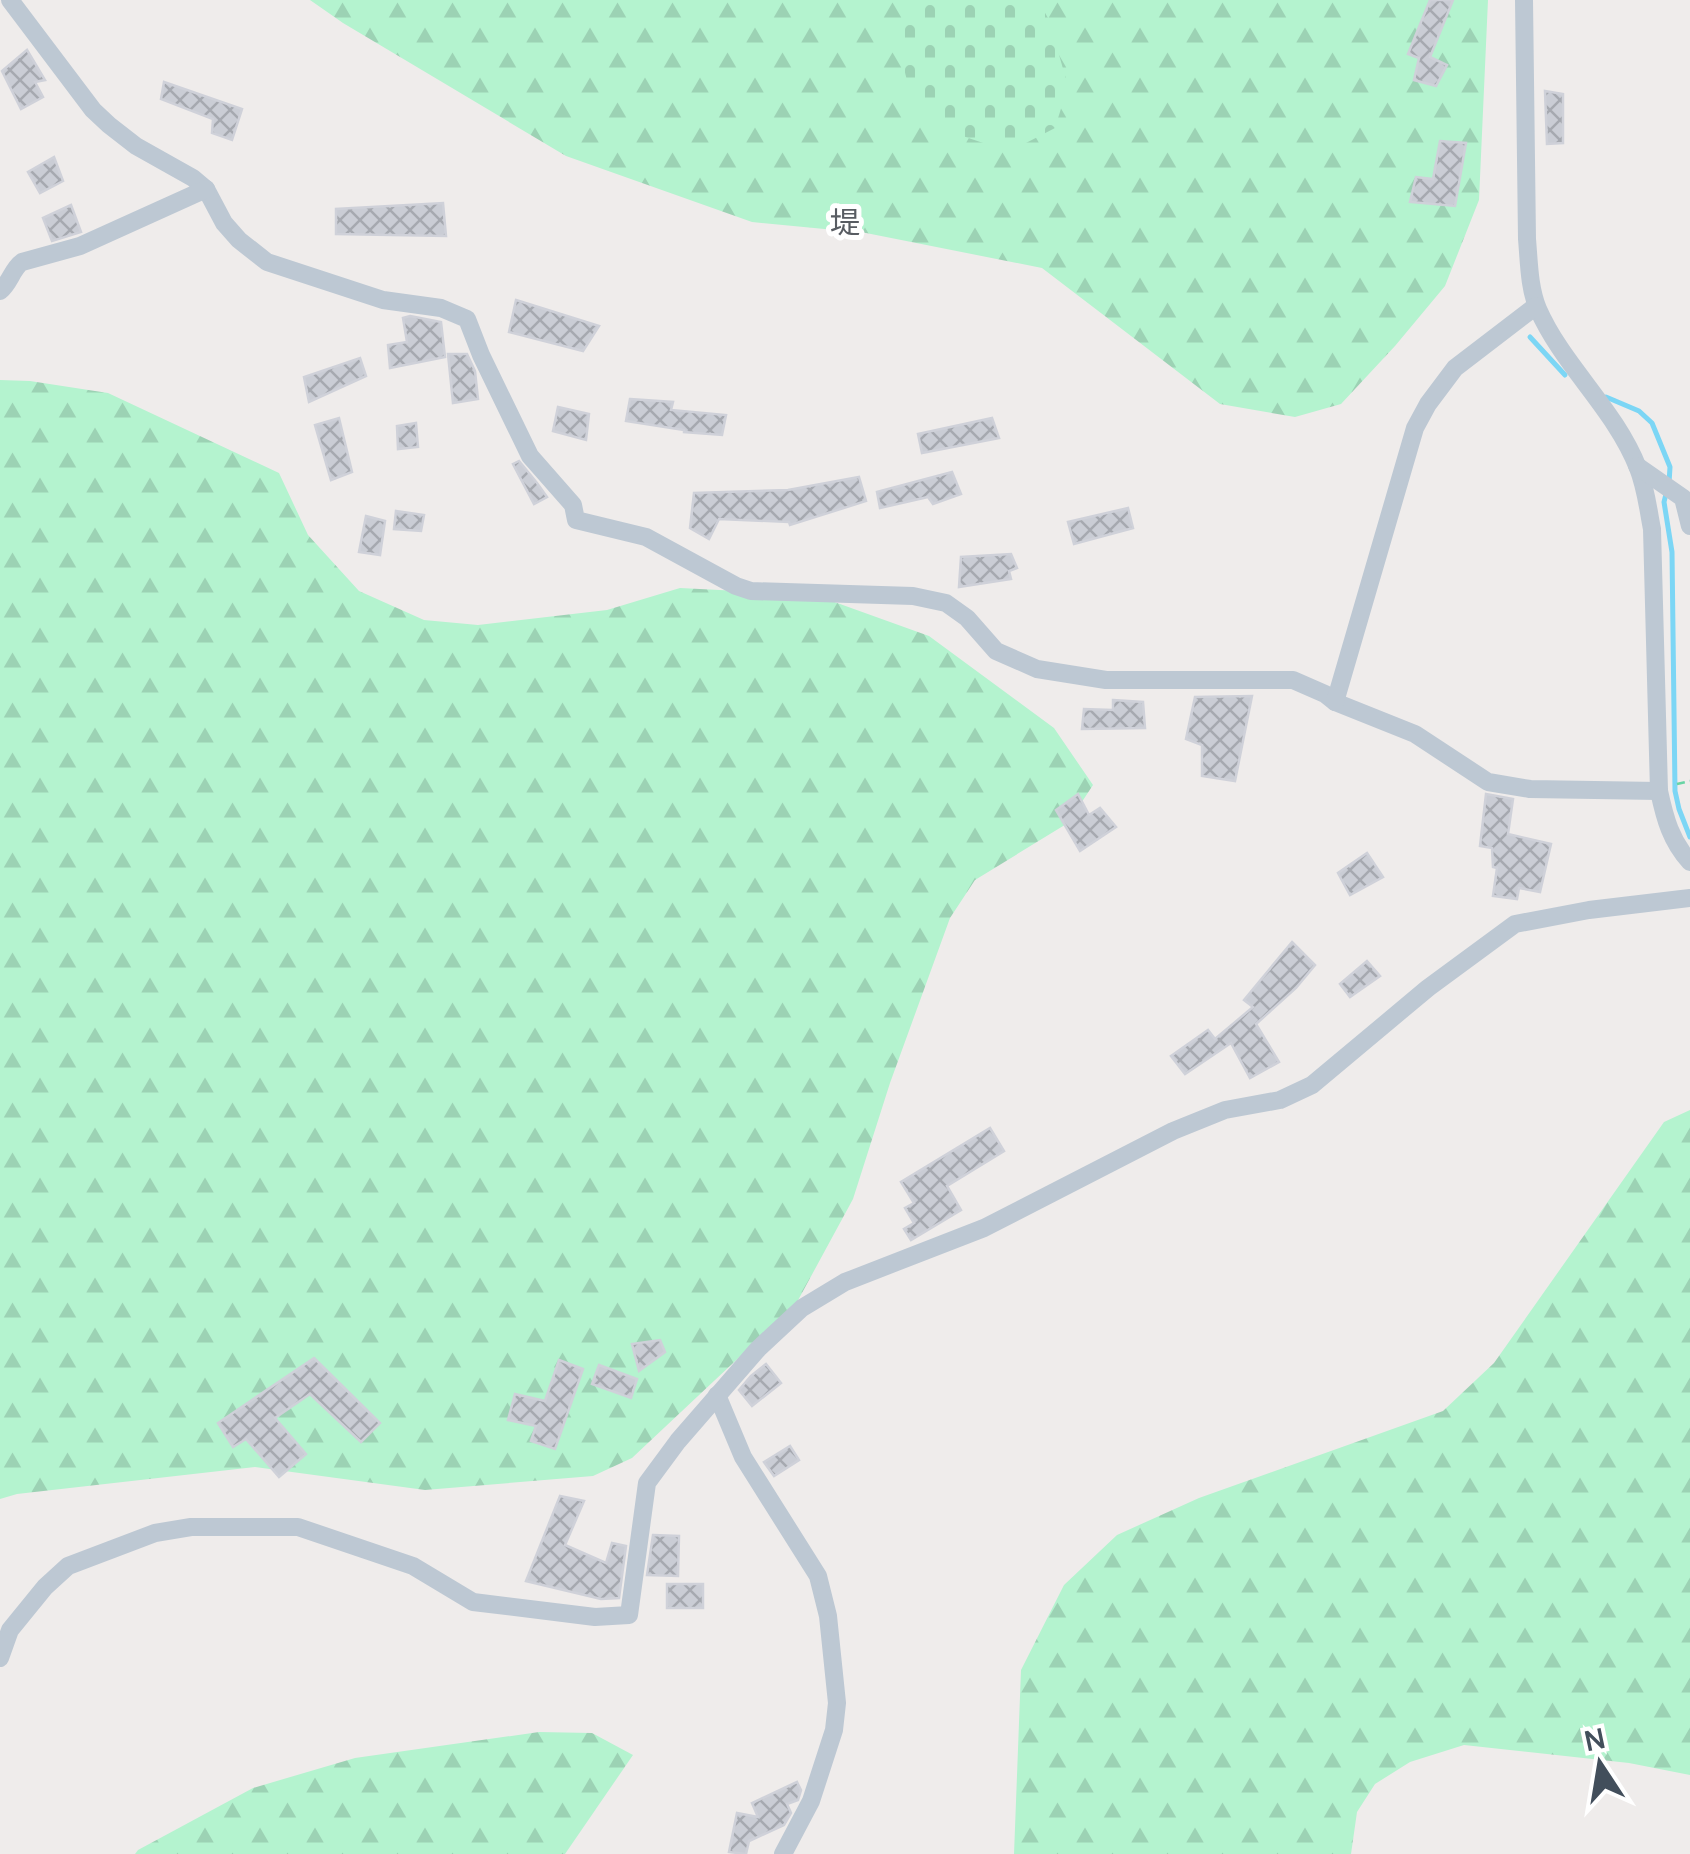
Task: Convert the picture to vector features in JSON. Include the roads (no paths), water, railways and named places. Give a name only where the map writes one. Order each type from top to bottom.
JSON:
[{"type":"street","points":[[10,0],[93,110],[136,146],[194,178],[206,189],[224,223],[267,262],[383,300],[441,308],[468,319],[530,456],[573,505],[576,520],[646,537],[750,591],[913,596],[946,604],[967,618],[996,651],[1038,669],[1106,680],[1293,680],[1414,734],[1488,782],[1530,789],[1660,791]]},
{"type":"street","points":[[1524,0],[1530,278],[1536,306],[1612,420],[1637,466],[1645,491],[1652,529],[1660,791],[1676,847],[1690,862]]},
{"type":"street","points":[[0,290],[22,262],[80,246],[206,189]]},
{"type":"street","points":[[1335,702],[1414,428],[1455,368],[1536,306]]},
{"type":"street","points":[[1637,466],[1683,498],[1690,526]]},
{"type":"street","points":[[0,1658],[10,1630],[68,1566],[155,1533],[191,1527],[298,1527],[414,1566],[473,1602],[596,1617],[629,1616],[648,1484],[678,1441],[758,1349],[802,1308],[845,1282],[984,1228],[1173,1131],[1225,1110],[1280,1100],[1312,1086],[1428,988],[1515,924],[1690,898]]},
{"type":"street","points":[[717,1396],[743,1457],[818,1576],[828,1616],[837,1703],[834,1730],[811,1801],[782,1854]]},
{"type":"waterway","points":[[1530,337],[1565,375]]},
{"type":"waterway","points":[[1606,397],[1639,411],[1652,423],[1670,467],[1669,483]]},
{"type":"waterway","points":[[1666,494],[1672,552],[1675,791],[1690,837]]},
{"type":"district","name":"堤","points":[[845,221]]}]
